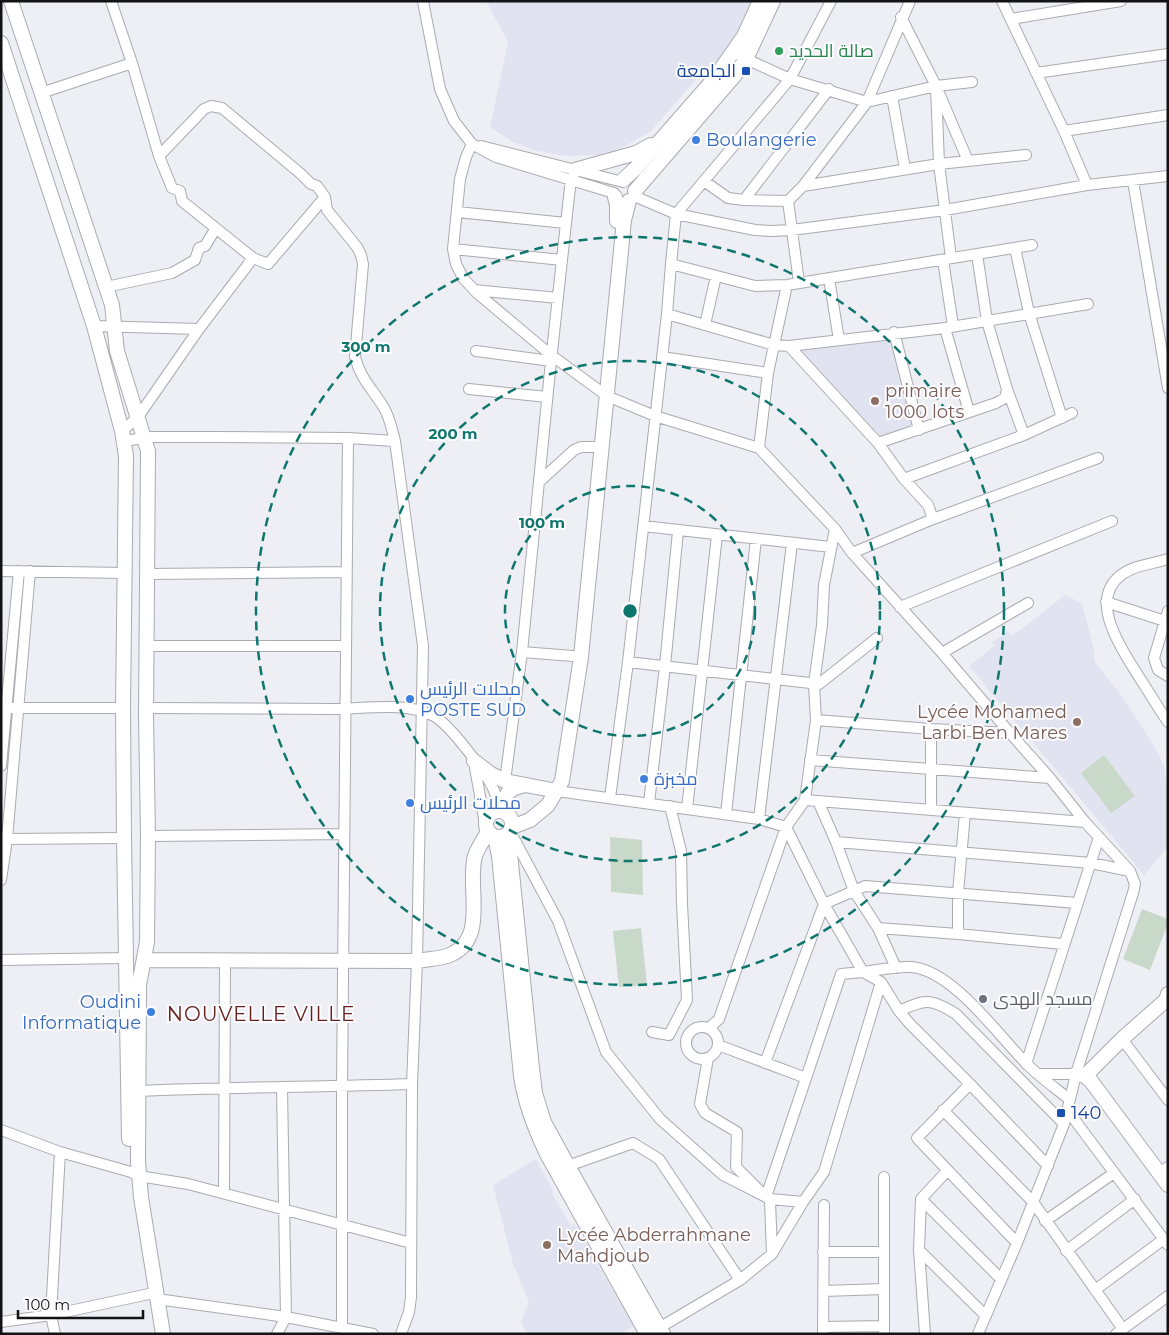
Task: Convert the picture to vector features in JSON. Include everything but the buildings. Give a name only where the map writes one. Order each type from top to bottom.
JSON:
[{"type":"street","points":[[11,1],[112,305],[117,351],[148,451],[146,646],[148,836],[144,960],[139,985],[139,1091],[135,1174]]},
{"type":"street","points":[[111,1],[132,63],[159,156],[172,188],[180,191],[182,200],[253,258],[268,264],[325,197]]},
{"type":"street","points":[[422,1],[440,88],[454,121],[472,144],[624,191],[676,214],[755,230],[792,230],[946,210],[1087,185],[1168,176]]},
{"type":"street","points":[[500,831],[530,820],[548,805],[562,781],[581,657],[603,393],[624,220],[624,191],[660,140],[714,79],[740,55],[744,36],[760,1]]},
{"type":"street","points":[[624,191],[725,87],[740,55],[773,1]]},
{"type":"street","points":[[610,798],[628,662],[642,526],[668,314],[670,264],[676,214],[790,79],[831,1]]},
{"type":"street","points":[[704,181],[728,198],[788,201],[803,186],[867,102],[901,17],[910,1]]},
{"type":"street","points":[[1002,1],[1064,131],[1087,185]]},
{"type":"street","points":[[1011,19],[1121,1]]},
{"type":"street","points":[[901,17],[936,86],[968,161]]},
{"type":"street","points":[[1,43],[94,326],[123,436],[126,456],[123,706],[125,956],[135,1174],[153,1296],[155,1334]]},
{"type":"street","points":[[1036,73],[1168,54]]},
{"type":"street","points":[[740,55],[790,79],[867,102],[936,86],[972,82]]},
{"type":"street","points":[[41,93],[132,63]]},
{"type":"street","points":[[936,86],[939,164],[946,210],[949,327],[969,412]]},
{"type":"street","points":[[744,200],[829,90]]},
{"type":"street","points":[[892,96],[905,169]]},
{"type":"street","points":[[159,156],[204,109],[211,106],[218,107],[302,174],[311,184],[317,186],[325,197],[327,210],[357,247],[363,264],[355,357],[358,370],[364,382],[384,409],[391,423],[423,646],[417,961],[412,1084],[411,1297],[409,1312],[401,1334]]},
{"type":"street","points":[[1064,131],[1168,115]]},
{"type":"street","points":[[573,175],[636,153],[660,140]]},
{"type":"street","points":[[472,144],[463,167],[453,248],[456,264],[463,278],[551,358],[603,393],[655,416],[759,448],[834,529],[852,553],[942,653],[1050,778],[1085,822],[1130,871],[1135,884],[1133,894],[1080,1075],[1069,1099],[1064,1124],[1017,1243],[978,1334]]},
{"type":"street","points":[[803,186],[939,164],[1026,155]]},
{"type":"street","points":[[505,780],[522,652],[551,358],[573,175]]},
{"type":"street","points":[[1133,181],[1168,388]]},
{"type":"street","points":[[788,201],[799,282]]},
{"type":"street","points":[[457,212],[566,223]]},
{"type":"street","points":[[106,287],[172,273],[195,260],[199,248],[205,246],[216,228]]},
{"type":"street","points":[[670,264],[755,286],[787,285],[1032,245]]},
{"type":"street","points":[[453,248],[562,260]]},
{"type":"street","points":[[1015,248],[1030,313],[1062,418]]},
{"type":"street","points":[[977,254],[987,321],[1007,389],[1024,435]]},
{"type":"street","points":[[123,436],[253,258]]},
{"type":"street","points":[[706,325],[716,276]]},
{"type":"street","points":[[829,278],[839,340]]},
{"type":"street","points":[[759,448],[768,373],[787,285]]},
{"type":"street","points":[[474,290],[558,298]]},
{"type":"street","points":[[668,314],[774,345],[789,346],[894,332],[949,327],[1088,304]]},
{"type":"street","points":[[94,326],[199,330]]},
{"type":"street","points":[[894,332],[919,430]]},
{"type":"street","points":[[789,346],[878,444],[904,478],[928,504],[934,519]]},
{"type":"street","points":[[476,351],[551,358]]},
{"type":"street","points":[[662,357],[768,373]]},
{"type":"street","points":[[469,389],[547,397]]},
{"type":"street","points":[[878,444],[996,403],[1005,398],[1007,389]]},
{"type":"street","points":[[557,791],[555,781],[573,656],[593,447],[603,393]]},
{"type":"street","points":[[904,478],[1024,435],[1072,413]]},
{"type":"street","points":[[123,436],[145,438],[348,438],[395,441]]},
{"type":"street","points":[[342,1328],[342,1086],[348,438]]},
{"type":"street","points":[[539,482],[574,450],[581,447],[593,447]]},
{"type":"street","points":[[852,553],[934,519],[1098,458]]},
{"type":"street","points":[[900,607],[1112,521]]},
{"type":"street","points":[[642,526],[831,547]]},
{"type":"street","points":[[708,1028],[719,1019],[786,827],[805,800],[816,720],[814,684],[822,626],[824,585],[834,529]]},
{"type":"street","points":[[649,803],[678,531]]},
{"type":"street","points":[[687,808],[704,671],[717,535]]},
{"type":"street","points":[[726,814],[756,539]]},
{"type":"street","points":[[759,819],[792,544]]},
{"type":"street","points":[[1168,559],[1138,567],[1121,575],[1108,590],[1106,602],[1112,630],[1168,722]]},
{"type":"street","points":[[1,571],[125,573]]},
{"type":"street","points":[[1,766],[4,707],[25,571]]},
{"type":"street","points":[[1,880],[18,708],[25,571]]},
{"type":"street","points":[[147,574],[346,572]]},
{"type":"street","points":[[1106,602],[1167,618],[1154,662],[1158,670],[1168,676]]},
{"type":"street","points":[[942,653],[1028,603]]},
{"type":"street","points":[[628,662],[819,684],[877,638]]},
{"type":"street","points":[[146,646],[346,646]]},
{"type":"street","points":[[522,652],[573,656]]},
{"type":"street","points":[[123,706],[134,695],[146,708]]},
{"type":"street","points":[[4,707],[123,706],[134,716],[146,708],[401,708],[421,711],[434,716],[446,724],[491,784],[503,812],[512,821],[475,855],[473,867],[474,918],[470,935],[458,950],[447,956],[417,961],[144,960],[134,967],[125,956]]},
{"type":"street","points":[[816,720],[1010,733]]},
{"type":"street","points":[[931,729],[931,810]]},
{"type":"street","points":[[810,760],[1050,778]]},
{"type":"street","points":[[474,761],[491,774],[505,780],[526,785],[759,819],[786,827],[824,904],[863,972],[881,982],[900,1011],[1048,1166]]},
{"type":"street","points":[[474,761],[480,801],[558,921],[606,1052],[660,1119],[723,1174],[768,1198],[803,1202]]},
{"type":"street","points":[[503,812],[506,794],[510,790],[526,785]]},
{"type":"street","points":[[805,800],[1085,822]]},
{"type":"street","points":[[818,801],[854,891],[878,928],[896,968]]},
{"type":"street","points":[[652,1032],[669,1036],[688,1000],[681,851],[670,806]]},
{"type":"street","points":[[503,812],[491,814],[500,831],[499,856],[524,1092],[537,1133],[562,1168],[655,1332],[740,1280],[772,1254],[803,1202],[824,1172],[881,982]]},
{"type":"street","points":[[958,934],[958,893],[965,813]]},
{"type":"street","points":[[148,836],[344,834]]},
{"type":"street","points":[[1026,1064],[1099,836]]},
{"type":"street","points":[[4,837],[124,838]]},
{"type":"street","points":[[836,842],[1091,863],[1130,871]]},
{"type":"street","points":[[765,1063],[824,904],[865,886],[1077,903]]},
{"type":"street","points":[[878,928],[1063,944]]},
{"type":"street","points":[[1,960],[125,956],[136,946],[144,960]]},
{"type":"street","points":[[224,1194],[225,960]]},
{"type":"street","points":[[772,1254],[768,1198],[841,974],[896,968],[913,968],[928,972],[957,991],[973,1005],[1026,1064],[1069,1099]]},
{"type":"street","points":[[1080,1075],[1167,999]]},
{"type":"street","points":[[900,1011],[919,1002],[933,1002],[956,1014],[1064,1124]]},
{"type":"street","points":[[678,1019],[688,1034]]},
{"type":"street","points":[[697,1027],[708,1028],[716,1034],[718,1045],[716,1051],[708,1058],[702,1059],[691,1055],[685,1045],[688,1034],[697,1027]]},
{"type":"street","points":[[1122,1039],[1168,1100]]},
{"type":"street","points":[[718,1045],[806,1078]]},
{"type":"street","points":[[708,1058],[700,1104],[705,1113],[738,1132],[736,1167],[768,1198]]},
{"type":"street","points":[[1038,1074],[1080,1075],[1097,1089],[1163,1170],[1168,1185]]},
{"type":"street","points":[[139,1091],[412,1084]]},
{"type":"street","points":[[970,1084],[917,1138],[1017,1243]]},
{"type":"street","points":[[277,1334],[286,1317],[282,1088]]},
{"type":"street","points":[[943,1110],[1033,1202],[1095,1290],[1119,1332],[1168,1296]]},
{"type":"street","points":[[1068,1111],[1166,1242],[1095,1290]]},
{"type":"street","points":[[1,1130],[60,1152],[135,1174],[188,1184],[411,1243]]},
{"type":"street","points":[[562,1168],[634,1143],[659,1159],[740,1280]]},
{"type":"street","points":[[55,1334],[52,1315],[60,1152]]},
{"type":"street","points":[[925,1334],[919,1250],[921,1199],[947,1171]]},
{"type":"street","points":[[1045,1221],[1114,1173]]},
{"type":"street","points":[[824,1205],[823,1330],[884,1330],[884,1177]]},
{"type":"street","points":[[921,1199],[1001,1280]]},
{"type":"street","points":[[1066,1251],[1135,1199]]},
{"type":"street","points":[[919,1250],[985,1315]]},
{"type":"street","points":[[823,1252],[884,1252]]},
{"type":"street","points":[[823,1291],[884,1290]]},
{"type":"street","points":[[153,1296],[164,1334]]},
{"type":"street","points":[[1,1322],[52,1315],[153,1296],[286,1317],[373,1334]]},
{"type":"shaded area","points":[[486,1],[753,1],[737,39],[713,73],[706,68],[651,131],[620,149],[600,155],[566,156],[537,151],[513,142],[490,127],[508,42]]},
{"type":"shaded area","name":"primaire 1000 lots","points":[[894,332],[919,430],[878,443],[789,346]]},
{"type":"shaded area","name":"Lycée Mohamed Larbi Ben Mares","points":[[1065,595],[1082,603],[1094,650],[1094,661],[1122,696],[1156,749],[1164,766],[1168,791],[1168,847],[1144,875],[969,666],[994,646],[992,643],[1003,634],[1008,631],[1012,636]]},
{"type":"shaded area","name":"Lycée Abderrahmane Mahdjoub","points":[[536,1159],[554,1192],[552,1194],[571,1226],[574,1224],[634,1326],[621,1334],[527,1334],[525,1331],[521,1321],[529,1302],[513,1264],[493,1185]]},
{"type":"green space","points":[[1104,755],[1135,796],[1111,813],[1081,773]]},
{"type":"green space","points":[[610,837],[642,840],[643,895],[611,892]]},
{"type":"green space","points":[[1142,909],[1168,919],[1150,970],[1123,959]]},
{"type":"green space","points":[[641,928],[647,985],[619,987],[613,931]]},
{"type":"place","name":"صالة الحديد","points":[[779,51]]},
{"type":"place","name":"الجامعة","points":[[746,71]]},
{"type":"place","name":"Boulangerie","points":[[696,140]]},
{"type":"place","name":"primaire 1000 lots","points":[[875,401]]},
{"type":"place","name":"محلات الرئيس POSTE SUD","points":[[410,699]]},
{"type":"place","name":"Lycée Mohamed Larbi Ben Mares","points":[[1077,722]]},
{"type":"place","name":"مخبزة","points":[[644,779]]},
{"type":"place","name":"محلات الرئيس","points":[[410,803]]},
{"type":"place","name":"مسجد الهدى","points":[[983,999]]},
{"type":"place","name":"Oudini Informatique","points":[[151,1012]]},
{"type":"place","name":"140","points":[[1061,1113]]},
{"type":"place","name":"Lycée Abderrahmane Mahdjoub","points":[[547,1245]]},
{"type":"district","name":"NOUVELLE VILLE","points":[[261,1014]]}]
